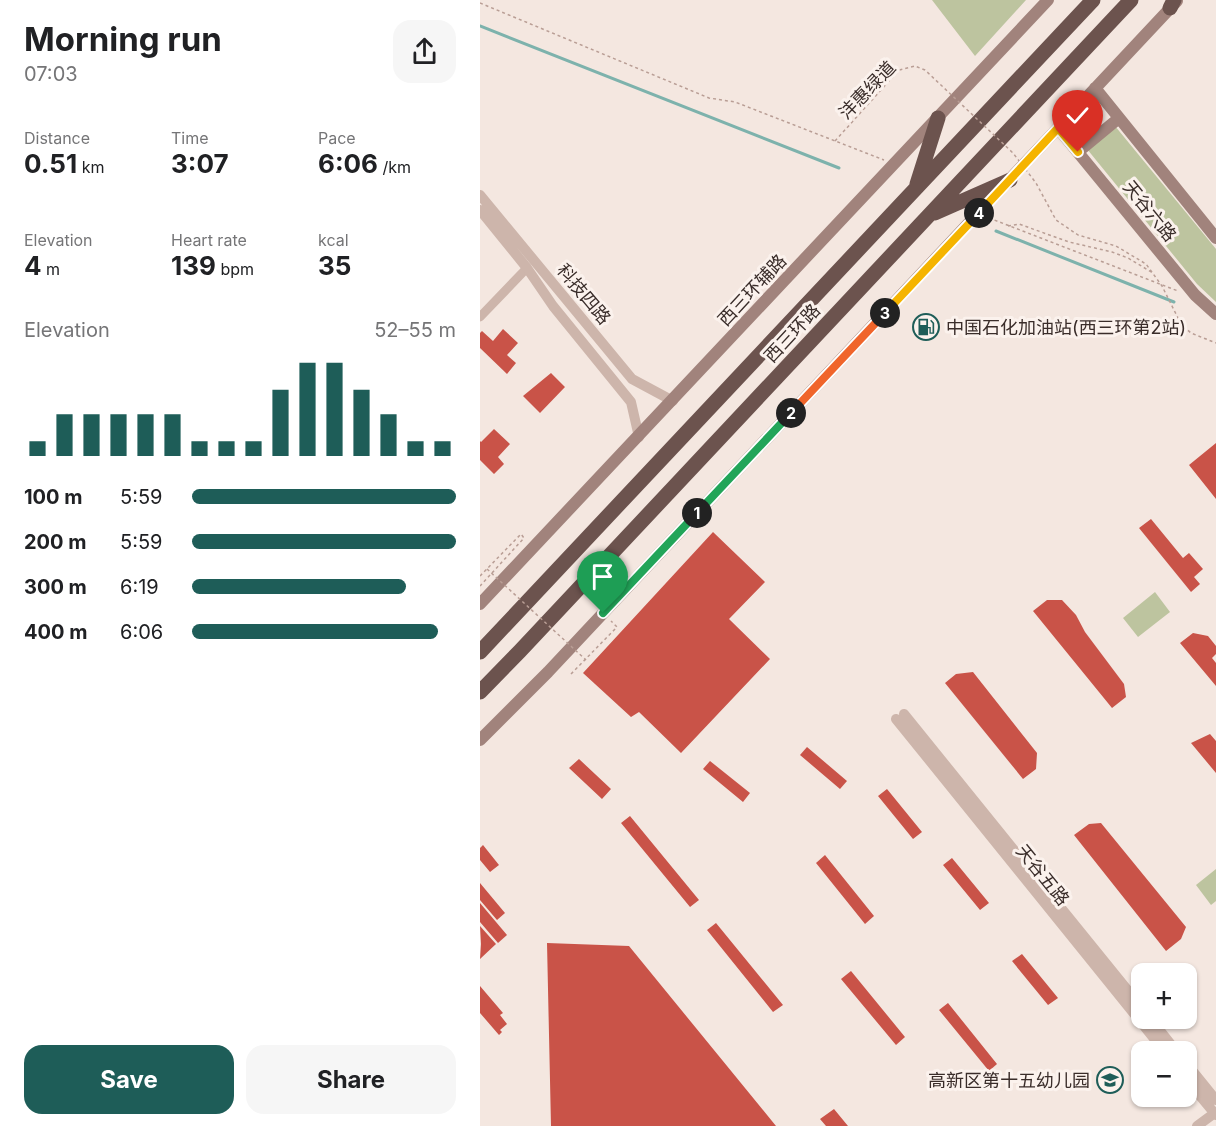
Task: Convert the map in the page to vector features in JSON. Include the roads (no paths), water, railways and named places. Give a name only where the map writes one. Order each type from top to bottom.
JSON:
[{"type":"highway","name":"西三环路","points":[[480,652],[1093,0]]},
{"type":"highway","name":"西三环路","points":[[480,692],[1131,0]]},
{"type":"highway","points":[[916,189],[938,118]]},
{"type":"highway","points":[[927,217],[1010,180]]},
{"type":"main road","name":"西三环辅路","points":[[480,604],[1048,0]]},
{"type":"main road","points":[[480,740],[556,663],[1174,3]]},
{"type":"main road","name":"天谷六路","points":[[1095,88],[1216,238]]},
{"type":"main road","points":[[1078,152],[1119,118]]},
{"type":"main road","name":"天谷六路","points":[[1058,128],[1198,298],[1216,314]]},
{"type":"street","name":"科技四路","points":[[480,195],[632,379],[672,401]]},
{"type":"street","name":"科技四路","points":[[480,210],[527,268],[553,306],[631,402],[639,437]]},
{"type":"street","points":[[480,317],[527,268]]},
{"type":"street","name":"天谷五路","points":[[1131,995],[900,717],[1131,1009]]},
{"type":"street","name":"天谷五路","points":[[1147,1029],[1156,1041]]},
{"type":"street","points":[[1159,1029],[1168,1041]]},
{"type":"street","points":[[1197,1077],[1216,1100]]},
{"type":"street","points":[[1197,1092],[1215,1113],[1197,1126]]},
{"type":"waterway","points":[[480,26],[839,168]]},
{"type":"waterway","points":[[996,231],[1174,302]]},
{"type":"place","name":"中国石化加油站(西三环第2站)","points":[[926,327]]},
{"type":"place","name":"高新区第十五幼儿园","points":[[1110,1080]]}]
